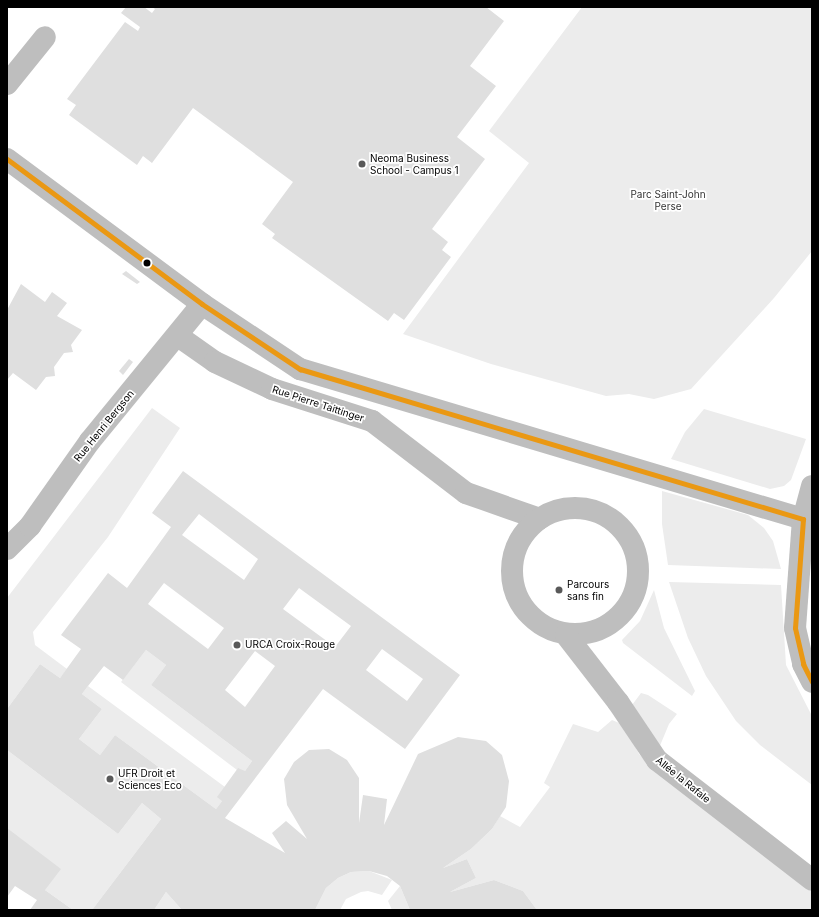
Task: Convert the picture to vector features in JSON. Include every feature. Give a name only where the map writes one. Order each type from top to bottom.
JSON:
[{"type":"street","points":[[7,84],[45,37]]},
{"type":"street","points":[[7,159],[202,304],[300,370],[803,519]]},
{"type":"street","name":"Rue Henri Bergson","points":[[7,549],[30,526],[90,441],[178,336],[202,304]]},
{"type":"street","name":"Rue Pierre Taittinger","points":[[178,336],[215,362],[272,389],[372,421],[466,493],[540,519]]},
{"type":"street","points":[[812,486],[803,519],[795,628],[803,664],[812,682]]},
{"type":"street","points":[[579,508],[600,513],[621,530],[630,541],[637,560],[637,581],[631,601],[618,618],[600,629],[566,635],[541,625],[525,611],[515,593],[511,572],[514,552],[524,533],[540,519],[558,510],[579,508]]},
{"type":"street","name":"Allée la Rafale","points":[[566,635],[618,702],[657,760],[812,880]]},
{"type":"green space","name":"Parc Saint-John Perse","points":[[582,7],[812,7],[812,251],[774,298],[691,389],[654,399],[629,394],[606,396],[491,364],[403,334],[529,163],[489,131]]},
{"type":"green space","points":[[152,408],[180,428],[108,537],[33,632],[35,645],[67,669],[60,678],[40,664],[7,709],[7,598]]},
{"type":"green space","points":[[704,409],[806,439],[791,480],[784,486],[770,489],[671,459],[685,432]]},
{"type":"green space","points":[[662,491],[748,515],[764,528],[773,541],[781,569],[668,565],[662,524]]},
{"type":"green space","points":[[669,582],[781,585],[786,665],[812,716],[812,785],[760,745],[736,721],[706,676],[688,638]]},
{"type":"green space","points":[[654,590],[664,628],[695,691],[692,696],[623,643],[622,640],[640,621]]},
{"type":"green space","points":[[146,650],[166,665],[151,685],[252,761],[245,771],[237,770],[121,682]]},
{"type":"green space","points":[[88,686],[225,787],[222,801],[216,809],[115,735],[100,755],[79,739],[102,709],[82,694]]},
{"type":"green space","points":[[641,693],[648,695],[677,714],[669,724],[659,748],[632,705]]},
{"type":"green space","points":[[612,720],[624,725],[639,754],[651,767],[812,887],[812,910],[537,910],[523,891],[494,880],[450,892],[476,878],[467,859],[443,868],[471,849],[492,829],[500,816],[520,827],[550,787],[544,783],[573,724],[598,732]]},
{"type":"green space","points":[[7,750],[118,834],[142,803],[161,819],[92,910],[73,910],[45,890],[7,828]]},
{"type":"green space","points":[[369,871],[392,880],[382,895],[368,891],[361,892],[346,899],[340,910],[315,910],[326,888],[338,878],[351,872]]},
{"type":"green space","points":[[400,886],[410,910],[392,910],[388,901]]},
{"type":"green space","points":[[166,892],[182,910],[154,910]]},
{"type":"building","name":"Neoma Business School - Campus 1","points":[[126,7],[144,7],[152,13],[155,9],[152,7],[486,7],[504,21],[470,66],[496,86],[457,137],[485,159],[432,229],[448,242],[442,250],[451,257],[404,320],[394,313],[388,321],[272,238],[275,234],[262,224],[293,182],[193,108],[152,163],[143,156],[137,165],[69,115],[76,105],[67,99],[125,22],[138,31],[140,27],[121,13]]},
{"type":"building","points":[[126,271],[140,282],[137,284],[122,274]]},
{"type":"building","points":[[21,284],[45,302],[52,292],[67,303],[57,316],[82,330],[71,345],[73,352],[64,353],[54,367],[55,376],[46,377],[36,390],[13,373],[7,380],[7,310]]},
{"type":"building","points":[[129,359],[133,362],[123,375],[119,371]]},
{"type":"building","points":[[183,471],[460,675],[405,749],[323,689],[225,818],[285,853],[272,833],[286,821],[307,839],[287,805],[284,779],[294,762],[309,750],[329,749],[347,760],[359,778],[359,823],[363,795],[387,799],[384,825],[418,754],[458,737],[486,741],[502,755],[509,781],[506,807],[492,829],[471,849],[443,868],[467,859],[476,878],[450,892],[494,880],[523,891],[537,910],[410,910],[400,886],[387,876],[369,871],[351,872],[338,878],[326,888],[315,910],[182,910],[166,892],[154,910],[92,910],[161,819],[142,803],[118,834],[7,750],[7,709],[40,664],[60,678],[81,649],[61,635],[108,573],[127,588],[171,527],[152,513]],"holes":[[[199,514],[258,559],[244,580],[182,535]],[[164,583],[224,628],[208,649],[148,604]],[[299,588],[351,626],[335,647],[283,609]],[[382,649],[423,679],[407,701],[366,670]],[[146,650],[166,665],[151,685],[252,761],[245,771],[238,768],[217,797],[222,801],[216,809],[115,735],[100,755],[79,739],[102,709],[82,694],[104,666],[123,680]],[[255,651],[275,666],[245,707],[225,690]]]},
{"type":"building","points":[[7,828],[61,869],[45,890],[73,910],[30,910],[37,900],[15,886],[7,897]]},
{"type":"transit line","points":[[7,159],[202,304],[300,369],[803,519],[795,628],[803,664],[812,682]]},
{"type":"place","name":"Neoma Business School - Campus 1","points":[[362,164]]},
{"type":"place","name":"Parcours sans fin","points":[[559,590]]},
{"type":"place","name":"URCA Croix-Rouge","points":[[237,645]]},
{"type":"place","name":"UFR Droit et Sciences Eco","points":[[110,779]]}]
